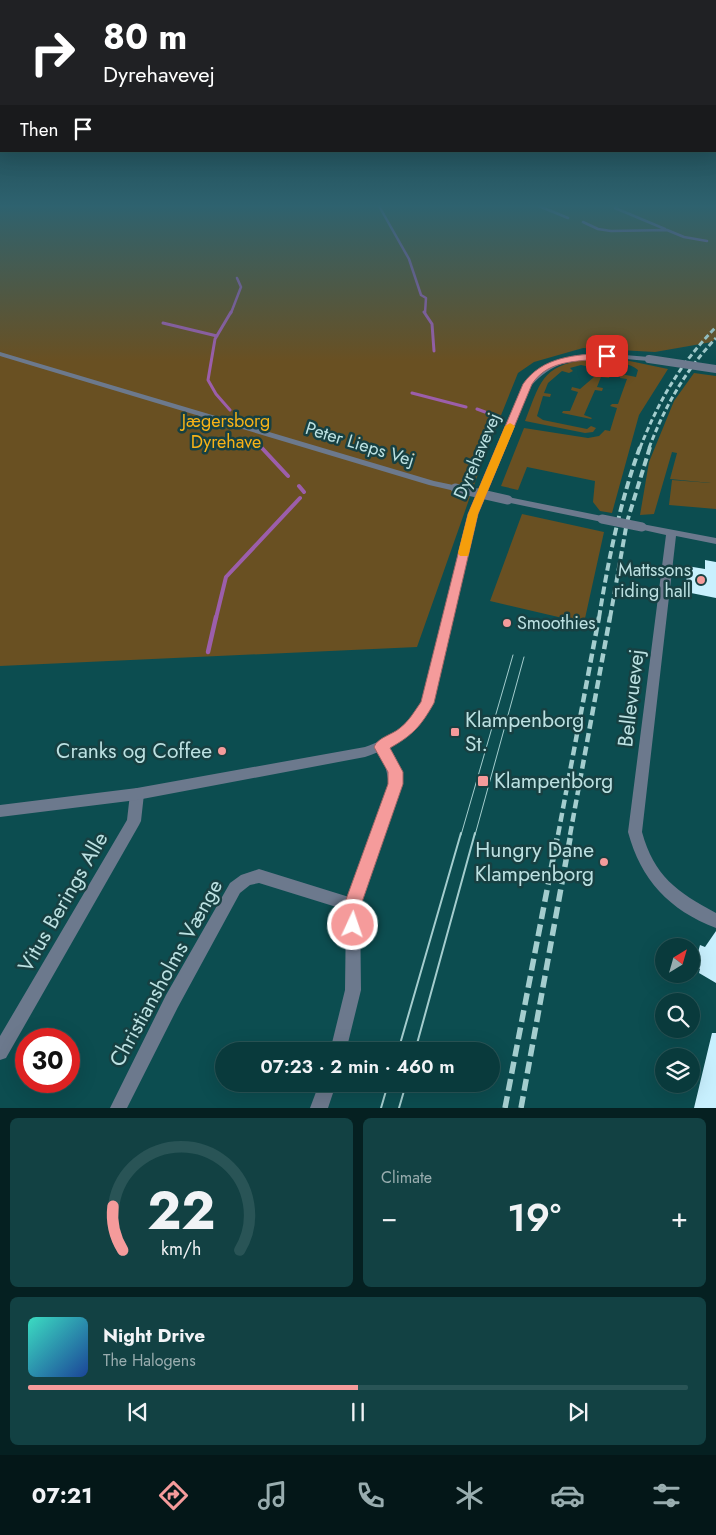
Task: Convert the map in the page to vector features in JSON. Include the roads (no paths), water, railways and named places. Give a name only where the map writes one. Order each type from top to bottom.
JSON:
[{"type":"street","name":"Peter Lieps Vej","points":[[0,354],[432,483],[671,534],[716,541]]},
{"type":"street","name":"Dyrehavevej","points":[[0,812],[137,794],[365,752],[381,747],[403,734],[414,724],[427,703],[473,514],[527,384],[533,376],[542,369],[571,358],[607,356],[649,359],[716,369]]},
{"type":"street","name":"Bellevuevej","points":[[671,534],[634,832],[638,848],[649,871],[664,888],[689,906],[716,921]]},
{"type":"street","points":[[340,1042],[353,990],[353,905],[396,784],[391,760],[381,747]]},
{"type":"street","name":"Vitus Berings Alle","points":[[0,1052],[134,821],[137,794]]},
{"type":"street","name":"Christiansholms Vænge","points":[[118,1108],[172,1001],[234,888],[246,880],[259,876],[353,905]]},
{"type":"street","points":[[318,1108],[324,1092]]},
{"type":"waterway","points":[[408,258],[421,295],[426,298],[425,313]]},
{"type":"waterway","points":[[231,313],[241,287],[237,278]]},
{"type":"waterway","points":[[217,336],[231,312]]},
{"type":"waterway","points":[[424,312],[432,324],[434,351]]},
{"type":"waterway","points":[[163,323],[217,336]]},
{"type":"waterway","points":[[217,336],[208,380],[216,394],[230,410]]},
{"type":"waterway","points":[[412,393],[466,407]]},
{"type":"waterway","points":[[477,409],[485,412]]},
{"type":"waterway","points":[[261,447],[288,476]]},
{"type":"waterway","points":[[299,486],[304,492]]},
{"type":"waterway","points":[[216,618],[226,577],[300,498]]},
{"type":"waterway","points":[[208,652],[216,617]]},
{"type":"tram line","points":[[461,835],[513,655]]},
{"type":"tram line","points":[[475,835],[524,657]]},
{"type":"tram line","points":[[401,1042],[461,833]]},
{"type":"tram line","points":[[417,1042],[475,833]]},
{"type":"tram line","points":[[381,1108],[386,1092]]},
{"type":"tram line","points":[[399,1108],[404,1092]]},
{"type":"railway","points":[[640,448],[655,414],[672,383],[681,369],[716,327]]},
{"type":"railway","points":[[649,448],[669,403],[685,376],[716,338]]},
{"type":"railway","points":[[599,618],[615,532],[626,489],[640,447]]},
{"type":"railway","points":[[610,618],[627,522],[650,447]]},
{"type":"railway","points":[[558,835],[599,617]]},
{"type":"railway","points":[[570,835],[610,617]]},
{"type":"railway","points":[[505,1108],[558,833]]},
{"type":"railway","points":[[521,1108],[571,833]]},
{"type":"place","name":"Mattssons riding hall","points":[[701,580]]},
{"type":"place","name":"Smoothies","points":[[507,623]]},
{"type":"place","name":"Klampenborg St.","points":[[455,732]]},
{"type":"place","name":"Cranks og Coffee","points":[[222,751]]},
{"type":"place","name":"Klampenborg","points":[[483,781]]},
{"type":"place","name":"Hungry Dane Klampenborg","points":[[604,862]]},
{"type":"park label","name":"Jægersborg Dyrehave","points":[[226,431]]}]
